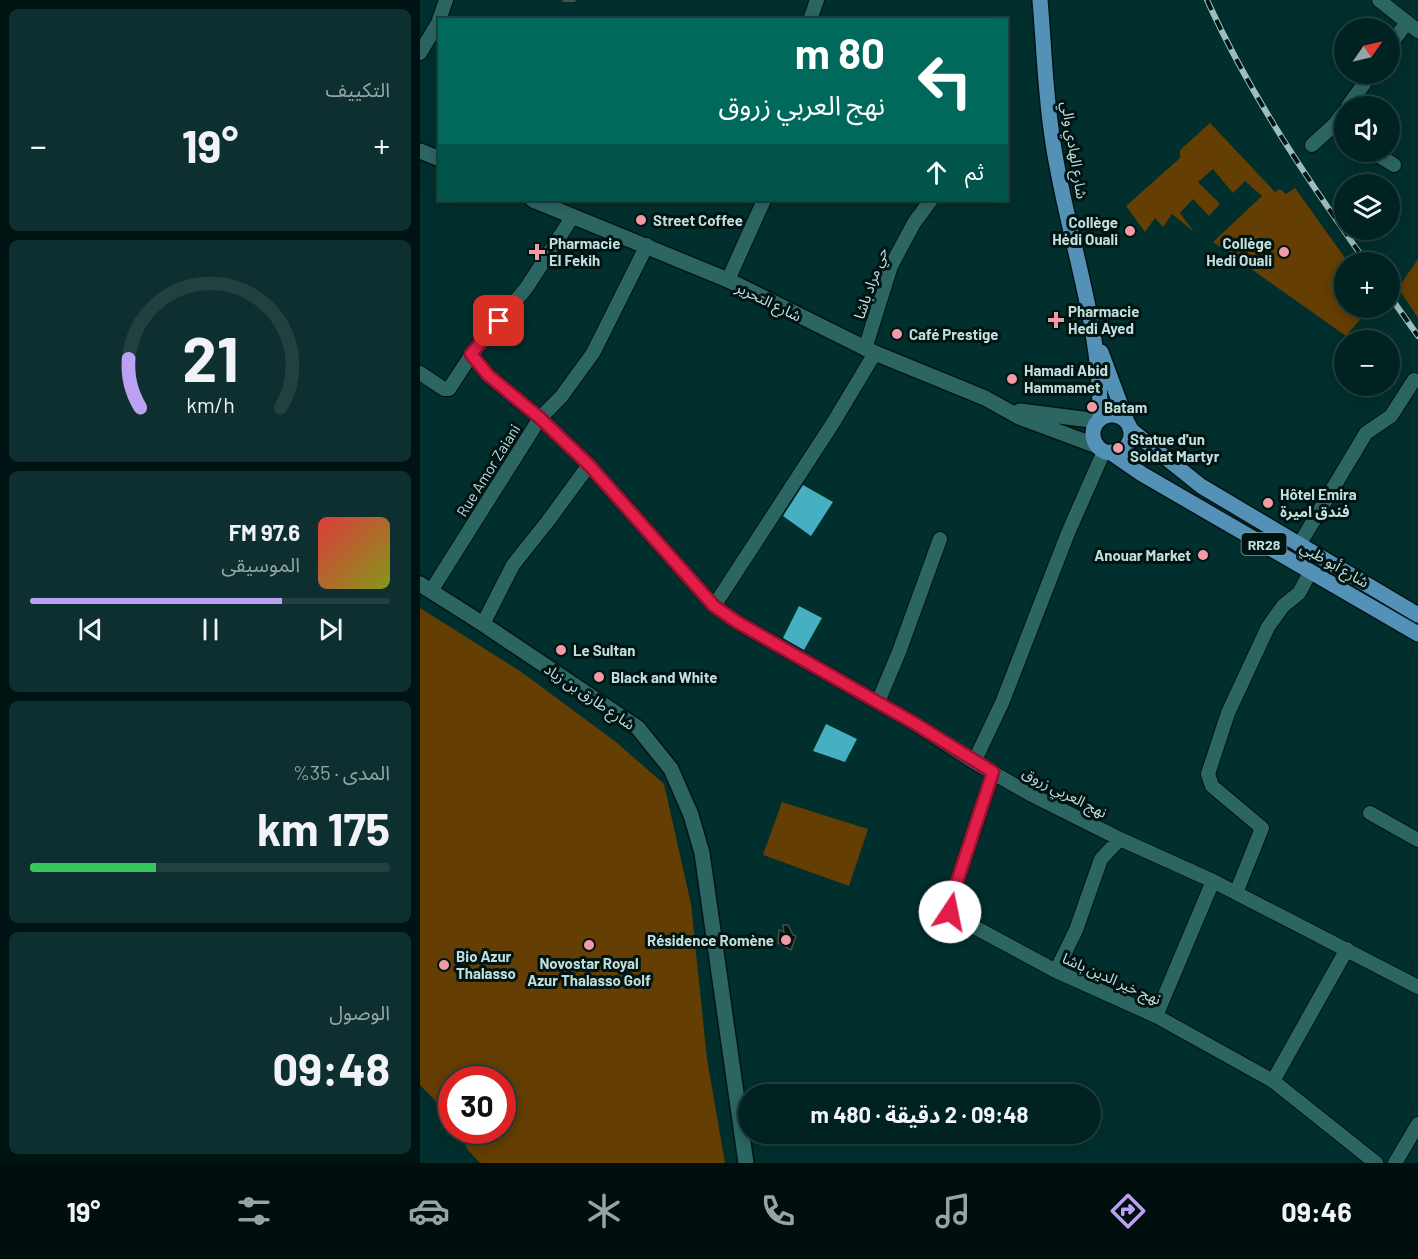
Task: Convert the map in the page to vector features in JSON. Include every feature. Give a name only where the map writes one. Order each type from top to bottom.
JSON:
[{"type":"main road","name":"شارع الهادي والي","points":[[1040,0],[1052,137],[1095,340],[1101,395],[1099,420]]},
{"type":"main road","name":"شارع الهادي والي","points":[[1095,340],[1112,379],[1128,426]]},
{"type":"main road","points":[[1114,415],[1128,426],[1128,443],[1117,452],[1104,450],[1093,433],[1099,420],[1114,415]]},
{"type":"main road","name":"شارع أبو ظبي","points":[[1128,426],[1201,486],[1418,615]]},
{"type":"main road","name":"شارع أبو ظبي","points":[[1104,450],[1418,634]]},
{"type":"main road","points":[[1359,600],[1367,585]]},
{"type":"street","points":[[439,18],[446,0]]},
{"type":"street","points":[[811,18],[817,0]]},
{"type":"street","points":[[1379,0],[1418,31]]},
{"type":"street","points":[[420,53],[432,35],[438,20]]},
{"type":"street","points":[[1400,32],[1407,22]]},
{"type":"street","points":[[1312,145],[1334,130]]},
{"type":"street","points":[[420,151],[438,158]]},
{"type":"street","points":[[1389,162],[1394,165]]},
{"type":"street","name":"شارع التحرير","points":[[536,201],[728,280],[870,351],[1104,450]]},
{"type":"street","points":[[728,280],[764,201]]},
{"type":"street","name":"حي مراد باشا","points":[[714,606],[833,423],[870,351],[891,266],[914,223],[930,201]]},
{"type":"street","points":[[420,373],[444,389],[449,389],[471,354],[527,287],[573,216]]},
{"type":"street","name":"Rue Amor Zaiani","points":[[426,588],[540,418],[561,397],[593,353],[647,245]]},
{"type":"street","name":"نهج العربي زروق","points":[[471,354],[498,384],[540,418],[589,465],[714,606],[745,627],[878,702],[1030,794],[1120,839],[1213,881],[1418,987]]},
{"type":"street","points":[[1299,544],[1366,433],[1391,416],[1414,380]]},
{"type":"street","name":"شارع التحرير","points":[[1020,414],[1099,420]]},
{"type":"street","points":[[974,762],[1002,703],[1068,533],[1104,450]]},
{"type":"street","points":[[483,624],[513,565],[589,465]]},
{"type":"street","points":[[878,702],[940,538]]},
{"type":"street","points":[[1236,893],[1262,828],[1212,786],[1208,774],[1228,713],[1268,627],[1282,606],[1299,593],[1311,571]]},
{"type":"street","name":"شارع طارق بن زياد","points":[[426,588],[638,728],[671,769],[691,815],[702,853],[746,1163]]},
{"type":"street","name":"نهج خير الدين باشا","points":[[993,772],[950,903],[950,912],[954,917],[1056,971],[1156,1016],[1273,1081],[1376,1163]]},
{"type":"street","points":[[1370,813],[1418,840]]},
{"type":"street","points":[[1056,971],[1076,930],[1101,859],[1120,839]]},
{"type":"street","points":[[1156,1016],[1213,881]]},
{"type":"street","points":[[1273,1081],[1347,949]]},
{"type":"street","points":[[1395,1163],[1418,1124]]},
{"type":"shaded area","name":"Collège Hedi Ouali","points":[[1210,123],[1275,192],[1280,189],[1286,194],[1295,188],[1341,252],[1334,252],[1334,318],[1361,318],[1351,330],[1338,330],[1213,242],[1262,196],[1245,181],[1233,193],[1213,169],[1198,182],[1220,204],[1209,216],[1193,199],[1180,213],[1194,232],[1172,214],[1163,227],[1155,218],[1145,232],[1126,206],[1180,158],[1180,150]]},
{"type":"shaded area","points":[[1418,259],[1418,318],[1400,291],[1400,285]]},
{"type":"shaded area","points":[[420,608],[520,671],[616,742],[664,784],[691,904],[707,1059],[725,1163],[480,1163],[465,1144],[516,1144],[516,1066],[438,1066],[438,1104],[420,1085]]},
{"type":"shaded area","points":[[782,802],[868,829],[849,886],[763,855]]},
{"type":"shaded area","name":"Résidence Romène","points":[[783,925],[788,925],[793,935],[796,936],[791,950],[778,943],[779,930],[784,932]]},
{"type":"building","points":[[803,485],[833,502],[811,536],[783,516]]},
{"type":"building","points":[[799,606],[822,618],[804,650],[783,638]]},
{"type":"building","points":[[826,724],[857,739],[845,762],[813,751]]},
{"type":"waterway","points":[[564,0],[574,0]]},
{"type":"railway","points":[[1207,0],[1223,35],[1260,102],[1359,252]]},
{"type":"railway","points":[[1400,311],[1418,336]]},
{"type":"place","name":"Street Coffee","points":[[641,220]]},
{"type":"place","name":"Collège Hédi Ouali","points":[[1130,231]]},
{"type":"place","name":"Pharmacie El Fekih","points":[[537,252]]},
{"type":"place","name":"Collège Hedi Ouali","points":[[1284,252]]},
{"type":"place","name":"Pharmacie Hedi Ayed","points":[[1056,320]]},
{"type":"place","name":"Café Prestige","points":[[897,334]]},
{"type":"place","name":"Hamadi Abid Hammamet","points":[[1012,379]]},
{"type":"place","name":"Batam","points":[[1092,407]]},
{"type":"place","name":"Statue d'un Soldat Martyr","points":[[1118,448]]},
{"type":"place","name":"Hôtel Emira فندق اميرة","points":[[1268,503]]},
{"type":"place","name":"Anouar Market","points":[[1203,555]]},
{"type":"place","name":"Le Sultan","points":[[561,650]]},
{"type":"place","name":"Black and White","points":[[599,677]]},
{"type":"place","name":"Résidence Romène","points":[[786,940]]},
{"type":"place","name":"Novostar Royal Azur Thalasso Golf","points":[[589,945]]},
{"type":"place","name":"Bio Azur Thalasso","points":[[444,965]]},
{"type":"route","points":[[499,321],[471,354],[488,375],[540,418],[589,465],[714,606],[737,622],[872,698],[993,772],[950,903],[950,912]]}]
